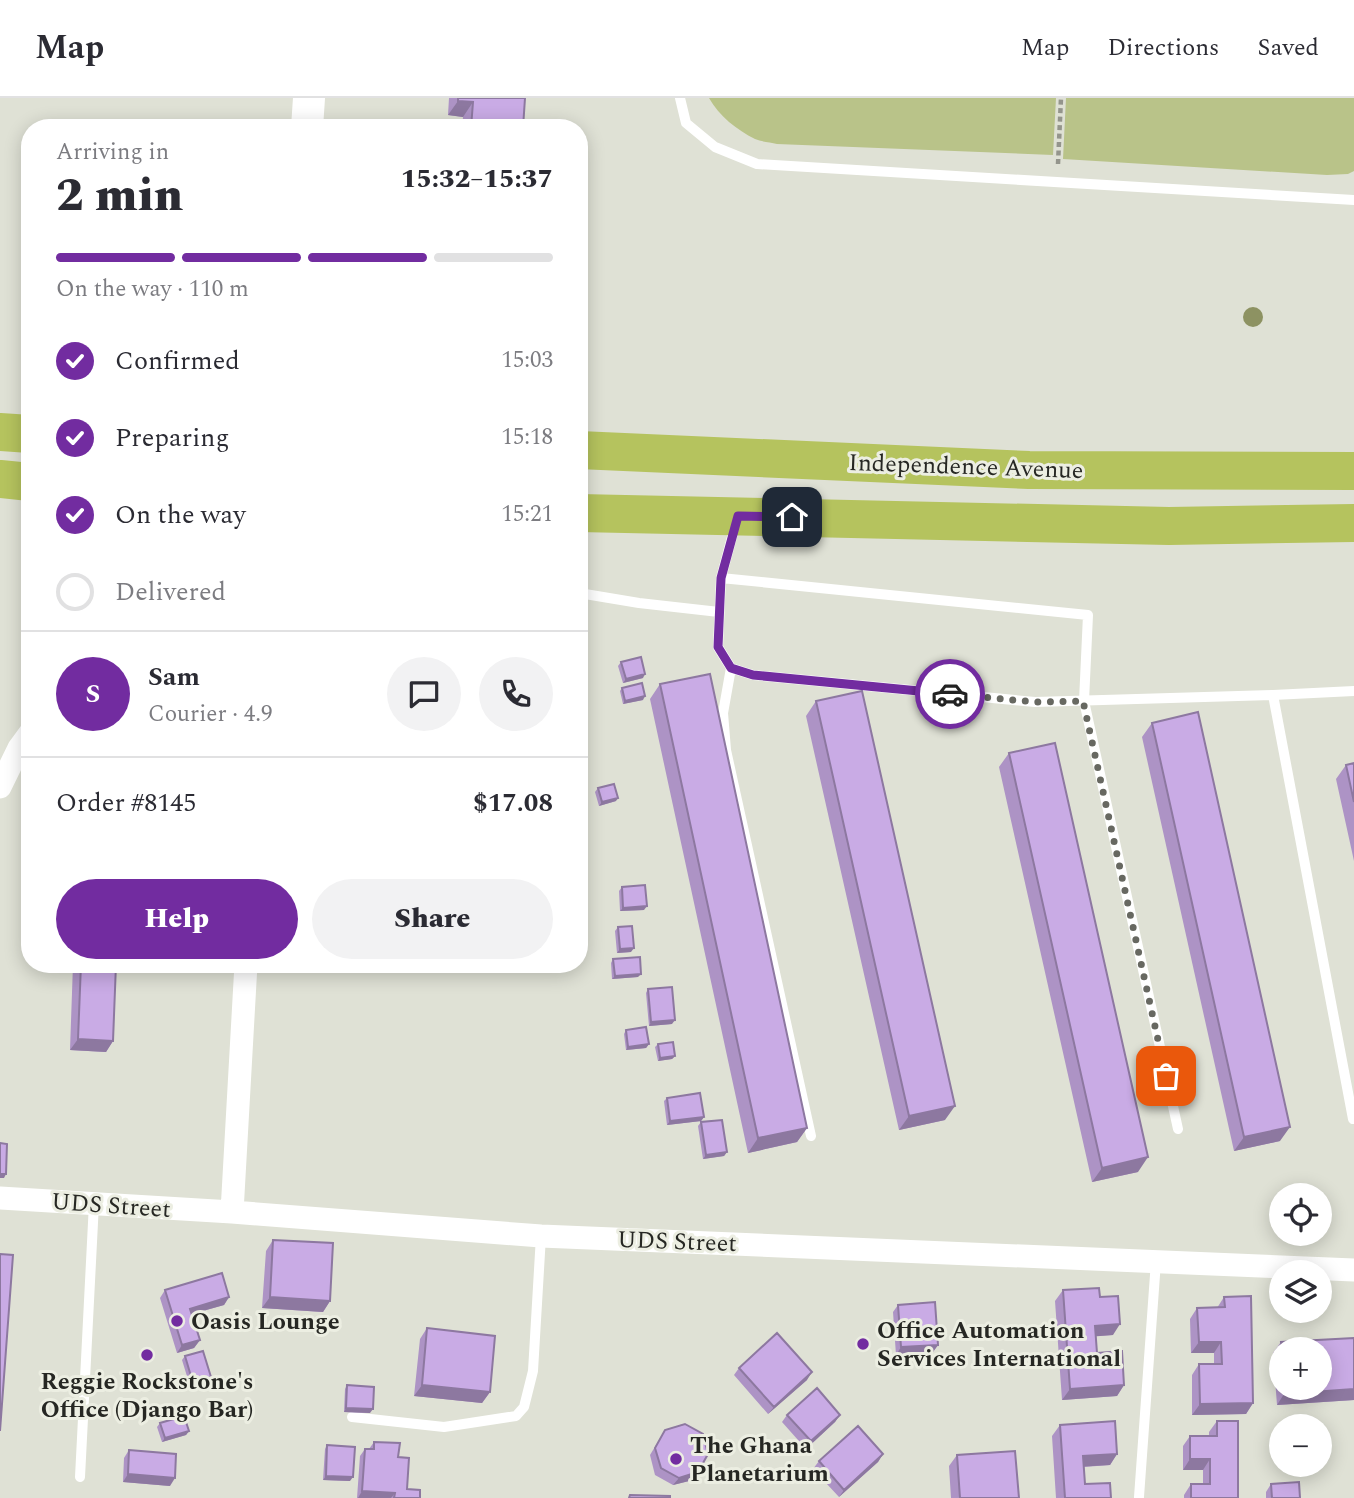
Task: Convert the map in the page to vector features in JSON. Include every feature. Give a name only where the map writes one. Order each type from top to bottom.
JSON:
[{"type":"highway","points":[[0,432],[21,433]]},
{"type":"highway","name":"Independence Avenue","points":[[588,450],[1029,470],[1354,471]]},
{"type":"highway","points":[[0,479],[21,481]]},
{"type":"highway","points":[[588,513],[1169,526],[1354,523]]},
{"type":"street","points":[[308,119],[310,98]]},
{"type":"street","points":[[0,787],[21,745]]},
{"type":"street","points":[[232,1212],[245,973]]},
{"type":"street","name":"UDS Street","points":[[0,1198],[232,1212],[541,1236],[1354,1270]]},
{"type":"lane","points":[[680,98],[687,123],[715,147],[757,164],[1354,200]]},
{"type":"lane","points":[[738,516],[721,578],[718,647],[731,668],[753,675],[1035,702],[1354,691]]},
{"type":"lane","points":[[721,578],[1088,615],[1083,701],[1178,1129]]},
{"type":"lane","points":[[588,594],[719,612]]},
{"type":"lane","points":[[731,668],[723,713],[726,750],[811,1136]]},
{"type":"lane","points":[[1273,695],[1353,1119]]},
{"type":"lane","points":[[80,1477],[94,1203]]},
{"type":"lane","points":[[352,1417],[444,1426],[516,1416],[524,1407],[533,1371],[541,1236]]},
{"type":"lane","points":[[1139,1497],[1156,1261]]},
{"type":"path","points":[[1057,182],[1061,98]]},
{"type":"green space","points":[[709,98],[1056,98],[1053,155],[777,144],[758,140],[742,131],[723,117]]},
{"type":"green space","points":[[1066,98],[1354,98],[1354,171],[1327,175],[1063,159]]},
{"type":"building","points":[[458,98],[525,98],[524,119],[472,119],[473,102],[458,101]]},
{"type":"building","points":[[641,657],[645,674],[626,679],[621,662]]},
{"type":"building","points":[[710,674],[807,1128],[758,1138],[660,684]]},
{"type":"building","points":[[642,683],[645,696],[625,701],[622,688]]},
{"type":"building","points":[[862,691],[955,1106],[909,1116],[816,701]]},
{"type":"building","points":[[1198,712],[1290,1127],[1244,1137],[1152,723]]},
{"type":"building","points":[[1055,743],[1148,1157],[1102,1168],[1009,753]]},
{"type":"building","points":[[1354,763],[1354,802],[1346,765]]},
{"type":"building","points":[[614,784],[618,798],[602,802],[598,788]]},
{"type":"building","points":[[645,885],[647,906],[623,908],[622,887]]},
{"type":"building","points":[[632,926],[634,948],[620,949],[618,927]]},
{"type":"building","points":[[640,957],[641,974],[615,976],[613,959]]},
{"type":"building","points":[[81,973],[116,973],[113,1041],[78,1039]]},
{"type":"building","points":[[672,987],[675,1020],[651,1022],[648,989]]},
{"type":"building","points":[[646,1027],[649,1044],[628,1047],[626,1030]]},
{"type":"building","points":[[673,1042],[675,1056],[660,1058],[658,1044]]},
{"type":"building","points":[[700,1093],[704,1117],[670,1121],[667,1098]]},
{"type":"building","points":[[722,1120],[727,1152],[706,1155],[701,1122]]},
{"type":"building","points":[[0,1143],[7,1144],[6,1174],[0,1174]]},
{"type":"building","points":[[273,1240],[333,1243],[330,1301],[270,1297]]},
{"type":"building","points":[[0,1254],[13,1255],[0,1431]]},
{"type":"building","name":"Oasis Lounge","points":[[222,1273],[229,1297],[190,1309],[200,1340],[182,1345],[165,1290]]},
{"type":"building","points":[[1099,1288],[1100,1297],[1118,1296],[1120,1324],[1095,1326],[1097,1353],[1122,1351],[1124,1385],[1070,1389],[1063,1290]]},
{"type":"building","points":[[1251,1296],[1253,1403],[1200,1404],[1199,1364],[1222,1364],[1221,1342],[1199,1342],[1197,1308],[1225,1307],[1224,1297]]},
{"type":"building","points":[[935,1302],[938,1345],[901,1347],[898,1305]]},
{"type":"building","points":[[427,1328],[495,1336],[490,1392],[422,1385]]},
{"type":"building","points":[[777,1333],[812,1372],[774,1407],[739,1368]]},
{"type":"building","points":[[1354,1338],[1354,1389],[1332,1391],[1332,1339]]},
{"type":"building","points":[[203,1351],[211,1377],[193,1383],[185,1356]]},
{"type":"building","points":[[347,1385],[374,1387],[373,1409],[346,1408]]},
{"type":"building","points":[[817,1388],[840,1415],[811,1441],[787,1415]]},
{"type":"building","points":[[184,1416],[189,1431],[165,1438],[160,1423]]},
{"type":"building","points":[[1115,1421],[1117,1454],[1083,1456],[1085,1484],[1110,1483],[1111,1498],[1065,1498],[1060,1425]]},
{"type":"building","points":[[1217,1421],[1238,1421],[1238,1498],[1191,1498],[1191,1484],[1210,1484],[1210,1459],[1190,1459],[1190,1436],[1217,1436]]},
{"type":"building","name":"The Ghana Planetarium","points":[[685,1424],[703,1434],[708,1454],[698,1472],[679,1478],[661,1468],[655,1448],[665,1430]]},
{"type":"building","points":[[858,1426],[883,1454],[844,1490],[819,1461]]},
{"type":"building","points":[[374,1442],[400,1443],[398,1457],[409,1458],[407,1489],[420,1490],[420,1498],[394,1498],[395,1493],[362,1491],[365,1449],[374,1449]]},
{"type":"building","points":[[327,1445],[355,1447],[353,1477],[326,1476]]},
{"type":"building","points":[[129,1450],[176,1454],[175,1478],[128,1474]]},
{"type":"building","points":[[1015,1451],[1019,1498],[960,1498],[957,1455]]},
{"type":"building","points":[[1299,1482],[1300,1498],[1272,1498],[1271,1484]]},
{"type":"building","points":[[630,1495],[670,1496],[670,1498],[629,1498]]},
{"type":"way so far","points":[[950,694],[1035,702],[1083,701],[1166,1076]]},
{"type":"place","name":"Oasis Lounge","points":[[177,1321]]},
{"type":"place","name":"Office Automation Services International","points":[[863,1344]]},
{"type":"place","name":"Reggie Rockstone's Office (Django Bar)","points":[[147,1355]]},
{"type":"place","name":"The Ghana Planetarium","points":[[676,1459]]},
{"type":"route","points":[[792,517],[738,516],[721,578],[718,647],[731,668],[753,675],[950,694]]}]
